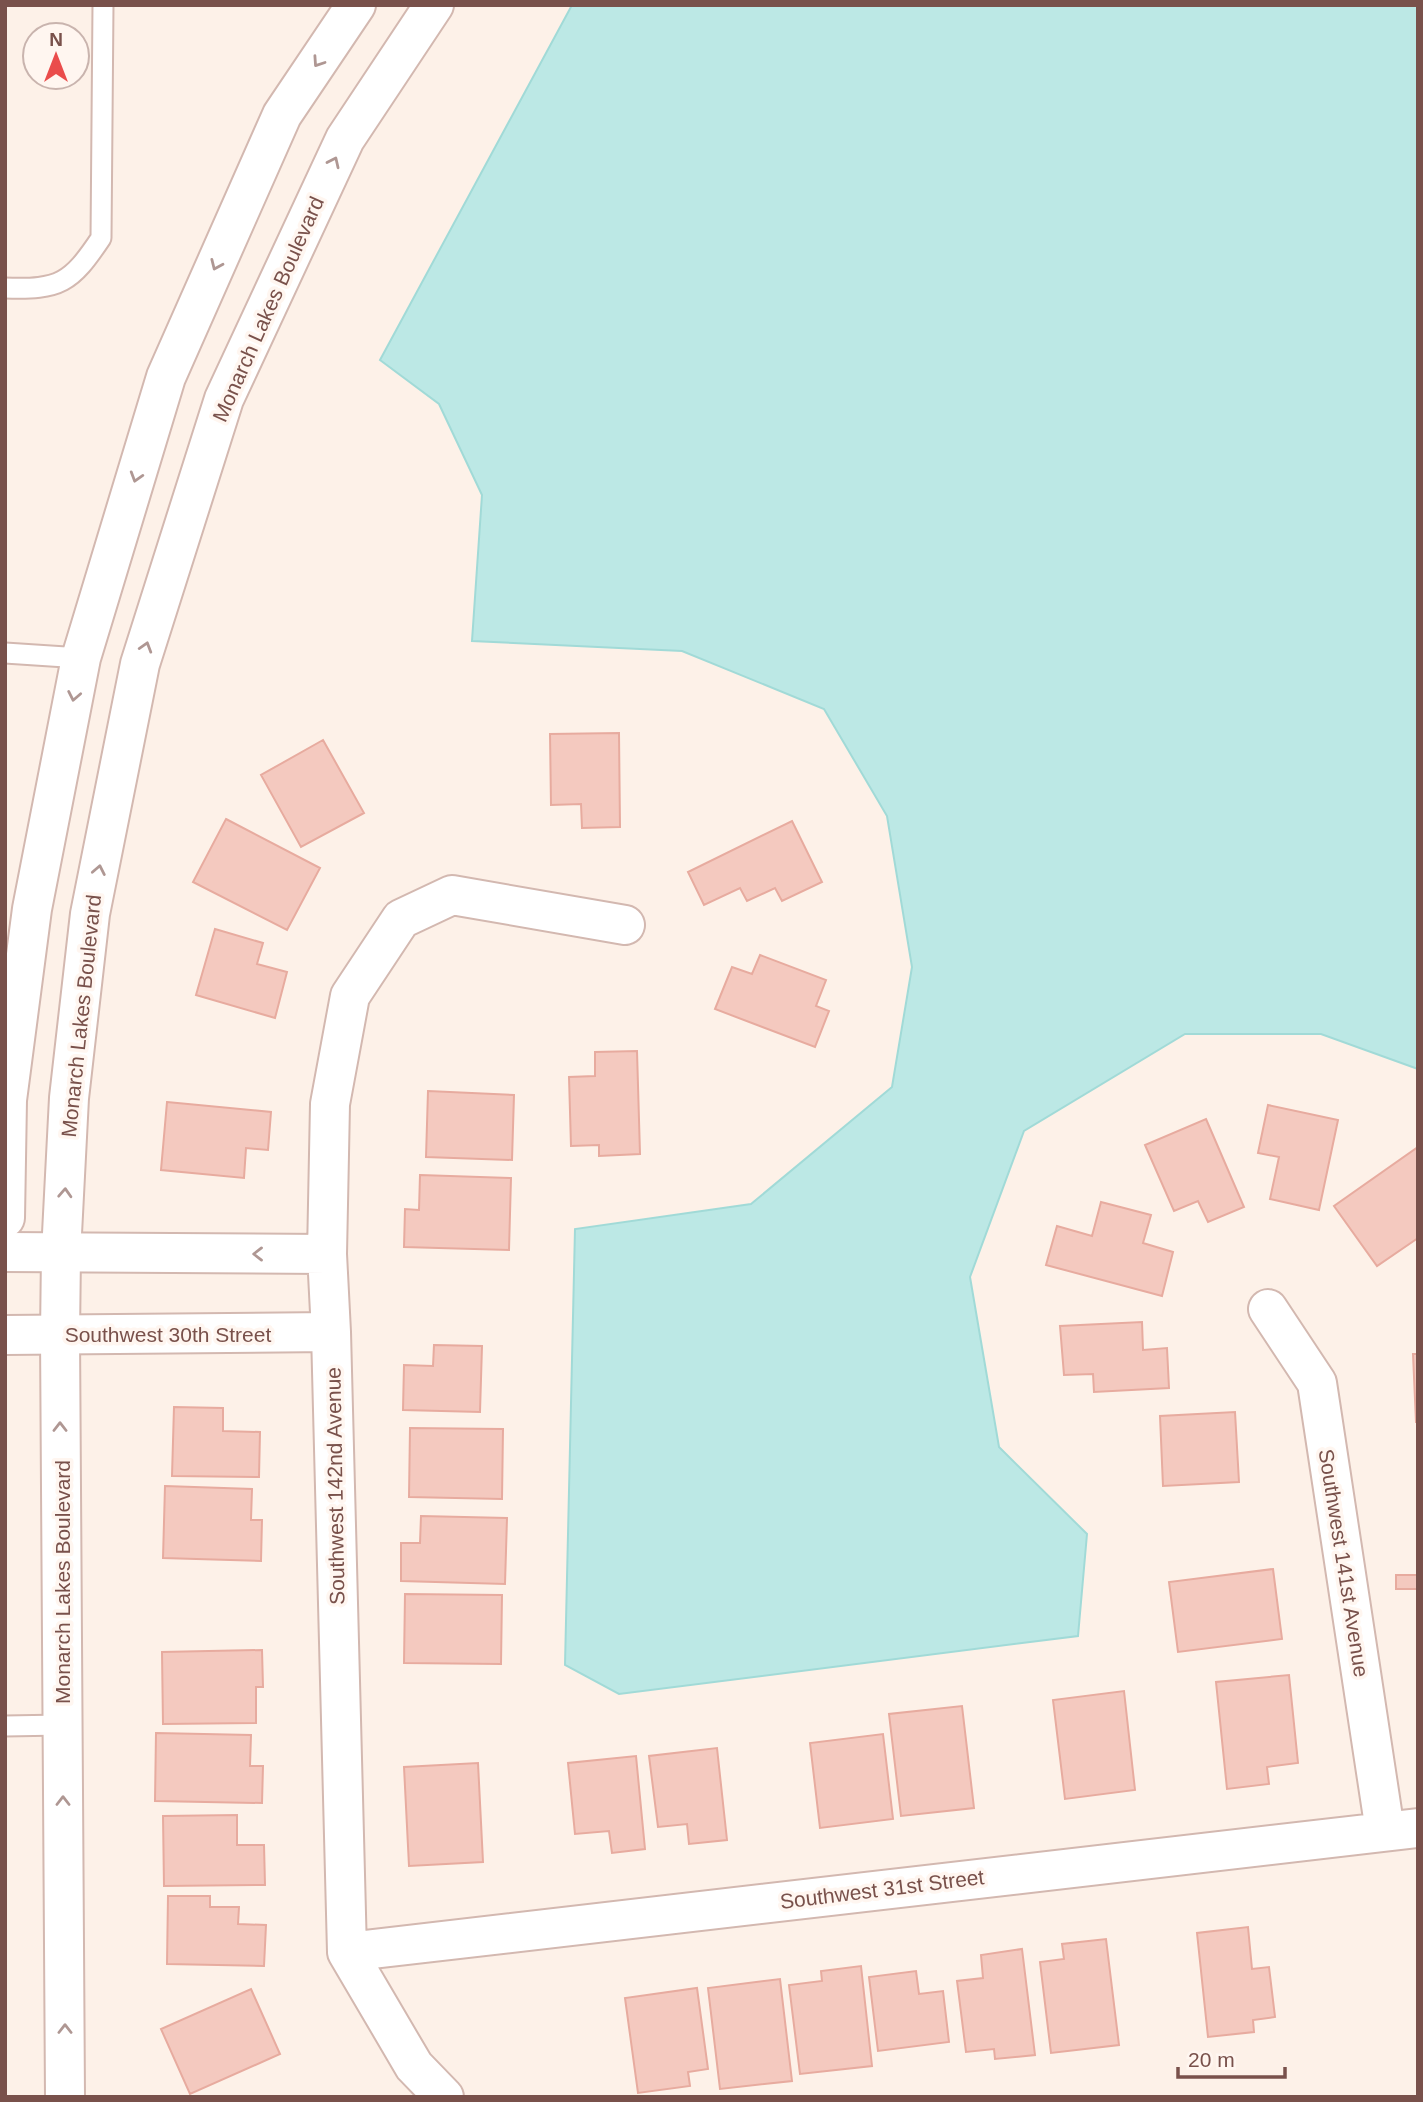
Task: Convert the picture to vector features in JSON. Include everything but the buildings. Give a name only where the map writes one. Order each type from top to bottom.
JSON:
[{"type":"street","points":[[5,1218],[7,1100],[32,909],[81,658],[166,377],[282,115],[356,5]]},
{"type":"street","name":"Monarch Lakes Boulevard","points":[[65,2097],[61,1253],[69,1098],[90,914],[140,664],[224,399],[345,139],[433,5]]},
{"type":"street","name":"Southwest 142nd Avenue","points":[[444,2097],[414,2066],[347,1952],[327,1254],[330,1104],[350,996],[401,919],[452,895],[625,925]]},
{"type":"street","points":[[5,1252],[327,1254]]},
{"type":"street","name":"Southwest 141st Avenue","points":[[1268,1308],[1317,1383],[1401,1829]]},
{"type":"street","name":"Southwest 30th Street","points":[[5,1335],[331,1332]]},
{"type":"street","name":"Southwest 31st Street","points":[[347,1952],[1401,1829]]},
{"type":"lane","points":[[5,288],[36,289],[68,279],[85,262],[101,237],[103,5]]},
{"type":"lane","points":[[5,653],[81,658]]},
{"type":"lane","points":[[5,1726],[62,1725]]},
{"type":"water","points":[[572,5],[1418,5],[1418,1069],[1321,1034],[1185,1034],[1024,1131],[970,1277],[999,1447],[1087,1534],[1078,1636],[619,1694],[565,1665],[575,1229],[751,1204],[892,1087],[912,967],[887,816],[824,709],[682,651],[472,641],[482,495],[439,404],[380,360]]}]
